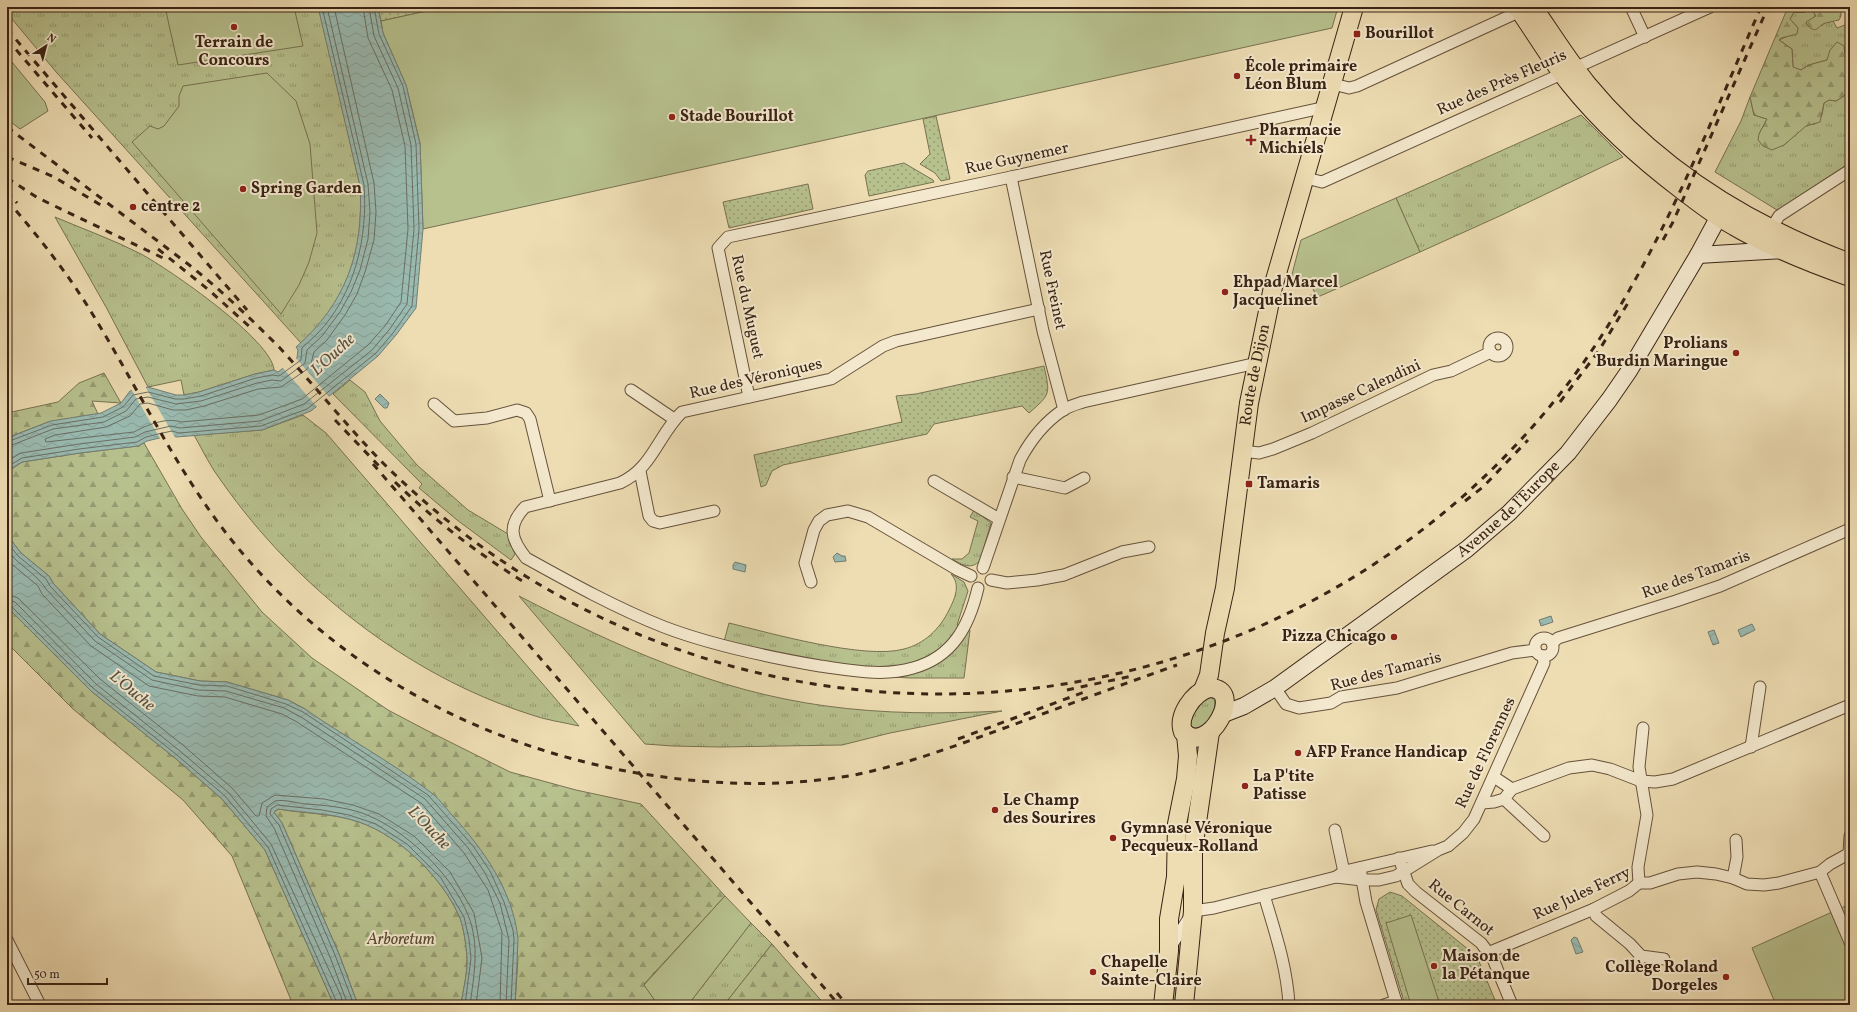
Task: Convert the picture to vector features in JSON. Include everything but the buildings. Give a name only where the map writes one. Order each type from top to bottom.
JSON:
[{"type":"main road","name":"Route de Dijon","points":[[1203,690],[1209,675],[1215,633],[1221,609],[1257,363],[1273,287],[1306,178],[1354,7]]},
{"type":"main road","points":[[1525,8],[1569,71],[1592,109],[1618,136],[1656,170],[1768,236],[1806,246],[1850,263]]},
{"type":"main road","name":"Avenue de l'Europe","points":[[1221,715],[1275,688],[1466,550],[1509,513],[1568,453],[1629,371],[1698,255],[1722,210]]},
{"type":"main road","points":[[1768,236],[1782,250],[1850,277]]},
{"type":"main road","points":[[1698,255],[1782,250]]},
{"type":"main road","name":"Route de Dijon","points":[[1221,609],[1225,634],[1221,669],[1222,692]]},
{"type":"main road","points":[[1163,1005],[1169,951],[1169,919],[1176,877],[1177,824],[1186,780],[1188,756],[1186,734],[1182,727],[1183,716],[1189,705],[1203,690],[1215,688],[1222,692],[1254,699]]},
{"type":"main road","points":[[1184,1005],[1193,911],[1193,850],[1210,732],[1226,706],[1222,692]]},
{"type":"main road","points":[[1186,734],[1194,738],[1200,738],[1210,732]]},
{"type":"street","points":[[1631,7],[1645,36]]},
{"type":"street","name":"Rue des Près Fleuris","points":[[1306,178],[1322,182],[1710,7]]},
{"type":"street","points":[[1333,84],[1348,88],[1357,86],[1525,8]]},
{"type":"street","name":"Rue Guynemer","points":[[718,248],[728,237],[1011,177],[1326,106]]},
{"type":"street","points":[[1768,236],[1779,216],[1789,208],[1850,170]]},
{"type":"street","name":"Rue Freinet","points":[[1011,177],[1039,309],[1064,410]]},
{"type":"street","name":"Rue du Muguet","points":[[718,248],[749,397]]},
{"type":"street","name":"Rue des Véroniques","points":[[978,588],[970,617],[962,632],[953,644],[942,654],[914,668],[900,671],[885,673],[852,671],[764,656],[664,627],[620,608],[526,558],[516,545],[512,532],[517,516],[525,507],[620,483],[640,471],[652,455],[674,419],[682,412],[831,379],[883,346],[1039,309]]},
{"type":"street","name":"Impasse Calendini","points":[[1243,451],[1259,453],[1273,449],[1312,433],[1433,375],[1450,371],[1491,352]]},
{"type":"street","points":[[983,568],[1013,477],[1027,447],[1048,422],[1064,410],[1090,400],[1257,363]]},
{"type":"street","points":[[631,390],[674,419]]},
{"type":"street","points":[[434,404],[454,421],[487,418],[517,410],[526,413],[530,419],[550,501]]},
{"type":"street","points":[[640,471],[650,516],[654,521],[660,523],[714,511]]},
{"type":"street","points":[[1013,477],[1065,488],[1084,478]]},
{"type":"street","points":[[934,481],[999,519]]},
{"type":"street","points":[[811,582],[805,563],[814,530],[819,521],[827,515],[848,511],[868,516],[958,570],[971,576]]},
{"type":"street","name":"Rue des Tamaris","points":[[1275,688],[1286,704],[1299,708],[1331,703],[1341,697],[1397,688],[1512,653],[1550,653],[1553,648],[1552,643],[1558,638],[1720,586],[1850,529]]},
{"type":"street","points":[[991,580],[1007,583],[1064,575],[1122,552],[1149,547]]},
{"type":"street","points":[[983,568],[989,572],[991,580],[987,587],[978,588],[971,582],[971,576],[974,570],[983,568]]},
{"type":"street","name":"Rue de Florennes","points":[[1342,875],[1362,880],[1379,880],[1396,876],[1438,850],[1448,846],[1463,833],[1474,819],[1482,803],[1544,663],[1539,653]]},
{"type":"street","points":[[1751,746],[1760,687]]},
{"type":"street","points":[[1482,803],[1504,799],[1512,789],[1569,768],[1592,765],[1610,769],[1641,781],[1655,782],[1672,779],[1850,706]]},
{"type":"street","points":[[1639,883],[1638,867],[1647,816],[1639,767],[1643,728]]},
{"type":"street","points":[[1494,776],[1512,789]]},
{"type":"street","points":[[1504,799],[1544,836]]},
{"type":"street","points":[[1336,830],[1342,875]]},
{"type":"street","points":[[1849,853],[1850,836]]},
{"type":"street","points":[[1733,878],[1737,856],[1736,840]]},
{"type":"street","name":"Rue de Florennes","points":[[1193,911],[1342,875],[1360,868],[1399,858],[1438,850]]},
{"type":"street","name":"Rue Jules Ferry","points":[[1490,952],[1594,909],[1629,891],[1639,883],[1650,883],[1678,874],[1697,872],[1733,878],[1747,884],[1764,885],[1779,883],[1820,872],[1849,853]]},
{"type":"street","name":"Rue Carnot","points":[[1399,858],[1408,884],[1490,952],[1512,1005]]},
{"type":"street","points":[[1360,868],[1366,902],[1396,1003],[1384,1005]]},
{"type":"street","points":[[1820,872],[1850,942]]},
{"type":"street","points":[[1169,951],[1193,911],[1181,894],[1176,877]]},
{"type":"street","points":[[1264,895],[1285,967],[1289,1005]]},
{"type":"street","points":[[1594,909],[1596,916],[1630,944],[1641,956],[1664,959]]},
{"type":"street","points":[[7,940],[40,1005]]},
{"type":"street","points":[[1636,967],[1641,956]]},
{"type":"green space","points":[[7,7],[319,7],[360,186],[361,209],[359,231],[350,272],[331,309],[317,327],[301,343],[57,73],[7,13]]},
{"type":"green space","name":"Terrain de Concours","points":[[165,7],[294,7],[303,46],[178,65]]},
{"type":"green space","points":[[378,7],[445,7],[381,21]]},
{"type":"green space","name":"Stade Bourillot","points":[[445,7],[1338,7],[1332,28],[423,229],[420,143],[406,85],[383,33],[381,21]]},
{"type":"green space","points":[[1788,7],[1839,7],[1841,9],[1841,16],[1839,20],[1823,24],[1816,29],[1811,28],[1806,22],[1816,16],[1813,11],[1809,10],[1805,12],[1794,12],[1790,19],[1798,28],[1797,34],[1781,38],[1779,40],[1792,49],[1793,67],[1801,70],[1809,65],[1827,60],[1830,50],[1837,42],[1844,46],[1845,54],[1850,54],[1850,92],[1836,101],[1829,100],[1824,103],[1820,122],[1806,126],[1784,145],[1772,150],[1763,146],[1758,140],[1759,134],[1767,119],[1754,115],[1750,97]]},
{"type":"green space","points":[[1809,10],[1816,14],[1813,18],[1822,26],[1824,23],[1833,21],[1837,28],[1850,23],[1850,54],[1845,54],[1844,50],[1831,50],[1827,60],[1809,65],[1801,70],[1793,68],[1792,49],[1779,40],[1790,35],[1798,28],[1790,19],[1794,12],[1805,12]]},
{"type":"green space","points":[[7,56],[45,102],[48,111],[20,129],[7,119]]},
{"type":"green space","name":"Spring Garden","points":[[267,73],[296,101],[310,144],[317,233],[309,262],[299,285],[281,314],[132,142],[150,126],[158,129],[164,126],[179,106],[179,96],[183,86]]},
{"type":"green space","points":[[1850,92],[1850,163],[1777,210],[1715,172],[1741,121],[1750,97],[1754,115],[1767,119],[1759,134],[1784,145],[1806,125],[1815,124],[1822,115],[1824,103],[1829,100],[1836,101]]},
{"type":"green space","points":[[1581,115],[1623,157],[1420,252],[1396,198]]},
{"type":"green space","points":[[936,116],[950,179],[941,181],[935,173],[920,164],[930,154],[923,119]]},
{"type":"green space","points":[[904,163],[934,182],[869,196],[865,175],[868,171]]},
{"type":"green space","points":[[808,184],[813,209],[729,228],[723,202]]},
{"type":"green space","points":[[1396,198],[1420,252],[1311,300],[1309,296],[1315,293],[1312,287],[1310,288],[1305,278],[1298,281],[1291,278],[1301,240]]},
{"type":"green space","points":[[55,217],[141,254],[195,289],[217,306],[256,341],[269,357],[274,370],[255,374],[199,392],[184,395],[181,380],[148,387],[106,307]]},
{"type":"green space","points":[[1044,366],[1048,388],[1047,393],[1041,402],[1029,413],[1022,406],[934,424],[927,434],[783,465],[772,471],[766,485],[761,487],[754,455],[902,422],[896,396],[916,394]]},
{"type":"green space","points":[[104,373],[121,403],[92,401],[98,414],[48,422],[7,438],[7,413],[58,402],[79,383]]},
{"type":"green space","points":[[350,380],[365,392],[380,421],[417,465],[468,510],[508,534],[509,541],[515,554],[511,560],[457,520],[419,488],[422,484],[333,394]]},
{"type":"green space","points":[[303,415],[326,433],[579,726],[535,716],[484,697],[440,676],[397,651],[357,622],[319,591],[284,557],[251,520],[218,477],[194,435],[262,430]]},
{"type":"green space","points":[[144,443],[182,509],[201,537],[262,612],[312,658],[388,710],[510,772],[576,790],[641,804],[725,896],[644,984],[658,1005],[515,1005],[518,958],[508,900],[501,883],[476,844],[305,709],[288,700],[227,682],[200,681],[156,672],[100,634],[53,583],[49,576],[21,553],[7,535],[7,472],[22,462],[138,446]]},
{"type":"green space","points":[[974,510],[991,523],[980,561],[976,564],[966,566],[952,559],[962,559],[969,553],[978,521],[970,517]]},
{"type":"green space","points":[[951,574],[964,582],[968,591],[957,625],[970,630],[964,678],[910,678],[861,675],[722,649],[729,623],[792,639],[842,648],[866,651],[887,651],[911,647],[931,635],[945,617],[956,592],[956,583]]},
{"type":"green space","points":[[519,596],[593,633],[630,649],[706,678],[745,690],[826,706],[870,711],[958,713],[1002,711],[890,733],[842,745],[720,747],[645,744]]},
{"type":"green space","points":[[7,607],[91,691],[175,758],[222,799],[265,850],[334,1005],[293,1005],[232,856],[183,800],[73,709],[7,643]]},
{"type":"green space","points":[[1209,697],[1214,699],[1215,703],[1211,716],[1200,730],[1192,728],[1190,723],[1199,704]]},
{"type":"green space","name":"Arboretum","points":[[279,809],[329,815],[359,822],[390,837],[418,860],[431,874],[443,888],[460,918],[463,927],[467,963],[461,1005],[358,1005],[339,954],[282,823],[274,812]]},
{"type":"green space","points":[[1390,892],[1402,896],[1474,954],[1478,959],[1497,1005],[1405,1005],[1376,910],[1379,899]]},
{"type":"green space","points":[[725,896],[751,923],[688,1005],[658,1005],[644,985]]},
{"type":"green space","points":[[1850,904],[1850,1005],[1776,1005],[1752,948]]},
{"type":"green space","points":[[1411,915],[1440,1005],[1411,1005],[1386,923]]},
{"type":"green space","points":[[751,923],[772,944],[724,1005],[688,1005]]},
{"type":"green space","points":[[1184,939],[1178,1005],[1169,1005],[1175,952],[1179,941]]},
{"type":"green space","points":[[772,944],[825,1005],[724,1005]]},
{"type":"water","name":"L'Ouche","points":[[318,7],[378,7],[383,33],[406,85],[420,144],[423,229],[416,308],[378,356],[311,411],[262,430],[176,437],[172,435],[147,441],[138,446],[22,462],[7,472],[7,438],[51,421],[101,413],[121,403],[130,391],[148,387],[176,395],[184,395],[199,392],[255,374],[274,370],[278,372],[297,358],[298,350],[296,347],[328,313],[348,275],[355,254],[359,233],[360,186]]},
{"type":"water","points":[[380,394],[389,403],[387,408],[384,408],[375,399]]},
{"type":"water","name":"L'Ouche","points":[[7,535],[21,553],[49,576],[53,583],[100,634],[156,672],[200,681],[227,682],[288,700],[305,709],[383,759],[435,796],[464,828],[486,857],[510,904],[518,939],[515,1005],[461,1005],[466,975],[467,952],[460,918],[443,888],[418,860],[404,848],[390,837],[359,822],[329,815],[278,809],[274,812],[282,823],[339,954],[358,1005],[334,1005],[265,850],[222,799],[175,758],[91,691],[7,607]]},
{"type":"water","points":[[837,553],[845,556],[846,561],[835,562],[833,557]]},
{"type":"water","points":[[735,562],[746,565],[745,572],[733,569]]},
{"type":"water","points":[[1551,616],[1553,622],[1541,626],[1539,620]]},
{"type":"water","points":[[1752,624],[1755,630],[1741,637],[1738,630]]},
{"type":"water","points":[[1714,630],[1719,643],[1713,645],[1708,632]]},
{"type":"water","points":[[1574,937],[1577,938],[1583,952],[1576,954],[1571,940]]},
{"type":"pier","points":[[295,357],[331,399],[318,408],[282,367]]},
{"type":"pier","points":[[145,386],[176,439],[174,437],[161,440],[131,389]]},
{"type":"railway","points":[[7,127],[212,283],[279,347],[356,434],[415,494],[488,552],[527,577],[662,643],[803,682],[948,694],[1090,679],[1229,639],[1358,574],[1475,485],[1576,373],[1605,331],[1656,241],[1700,148],[1761,7]]},
{"type":"railway","points":[[1663,240],[1673,222],[1768,7]]},
{"type":"railway","points":[[7,29],[247,310]]},
{"type":"railway","points":[[7,39],[92,138]]},
{"type":"railway","points":[[7,157],[54,177],[104,207]]},
{"type":"railway","points":[[7,178],[38,198],[163,258]]},
{"type":"railway","points":[[7,191],[17,203]]},
{"type":"railway","points":[[7,200],[51,254],[81,296],[107,338],[172,452],[207,507],[226,533],[266,580],[310,622],[358,659],[409,692],[463,719],[519,742],[577,760],[637,773],[664,777],[746,783],[800,782],[827,779],[873,771],[928,755],[1177,665]]},
{"type":"railway","points":[[158,249],[210,291],[251,328]]},
{"type":"railway","points":[[1560,402],[1598,352],[1628,303]]},
{"type":"railway","points":[[335,420],[379,466]]},
{"type":"railway","points":[[1465,501],[1483,487],[1528,440]]},
{"type":"railway","points":[[373,464],[839,1005]]},
{"type":"railway","points":[[395,482],[425,510],[456,535],[524,582]]},
{"type":"railway","points":[[1067,690],[1132,676]]},
{"type":"railway","points":[[958,739],[1087,691]]},
{"type":"railway","points":[[837,993],[847,1005]]},
{"type":"place","name":"Terrain de Concours","points":[[234,27]]},
{"type":"place","name":"Bourillot","points":[[1357,34]]},
{"type":"place","name":"École primaire Léon Blum","points":[[1237,76]]},
{"type":"place","name":"Stade Bourillot","points":[[672,117]]},
{"type":"place","name":"Pharmacie Michiels","points":[[1251,140]]},
{"type":"place","name":"Spring Garden","points":[[243,189]]},
{"type":"place","name":"centre 2","points":[[133,207]]},
{"type":"place","name":"Ehpad Marcel Jacquelinet","points":[[1225,292]]},
{"type":"place","name":"Prolians Burdin Maringue","points":[[1736,353]]},
{"type":"place","name":"Tamaris","points":[[1249,484]]},
{"type":"place","name":"Pizza Chicago","points":[[1394,637]]},
{"type":"place","name":"AFP France Handicap","points":[[1298,753]]},
{"type":"place","name":"La P'tite Patisse","points":[[1245,786]]},
{"type":"place","name":"Le Champ des Sourires","points":[[995,810]]},
{"type":"place","name":"Gymnase Véronique Pecqueux-Rolland","points":[[1113,838]]},
{"type":"place","name":"Maison de la Pétanque","points":[[1434,966]]},
{"type":"place","name":"Chapelle Sainte-Claire","points":[[1093,972]]},
{"type":"place","name":"Collège Roland Dorgeles","points":[[1726,977]]}]
